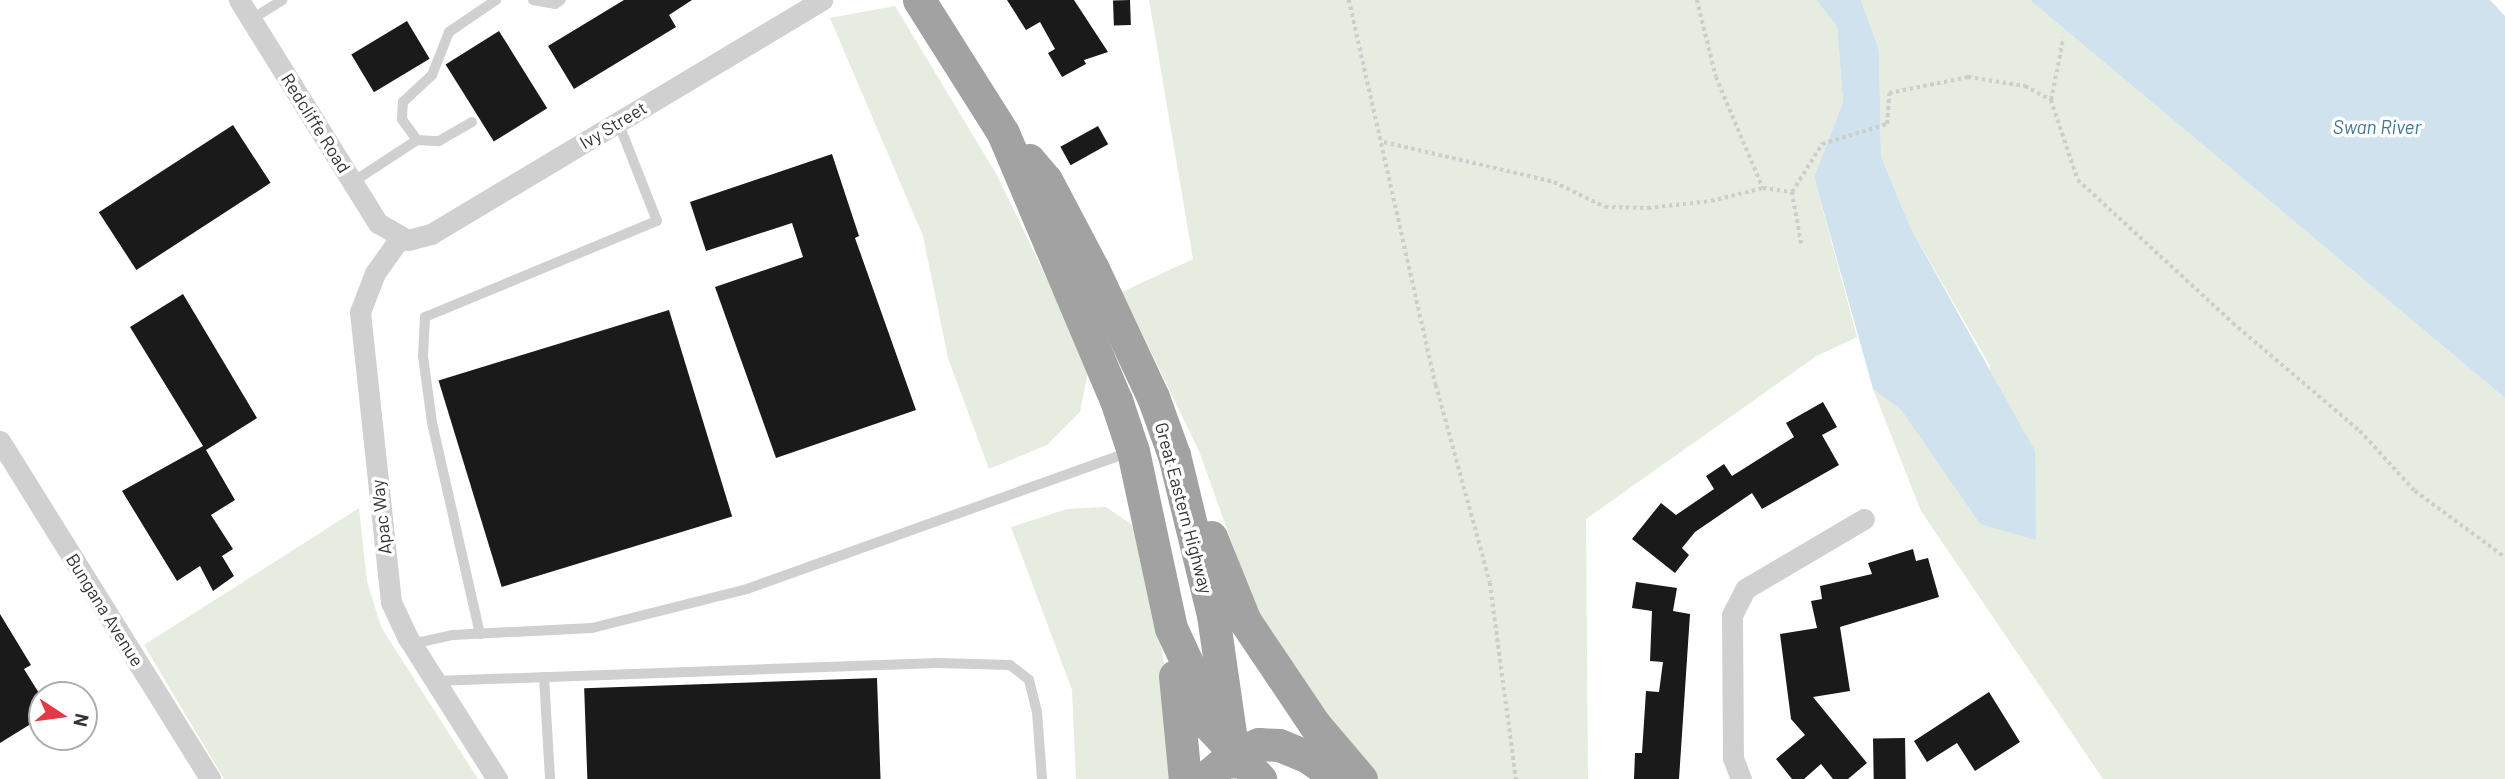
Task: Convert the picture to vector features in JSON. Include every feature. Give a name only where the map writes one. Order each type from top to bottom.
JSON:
[{"type":"highway","name":"Great Eastern Highway","points":[[919,0],[1003,133],[1052,191],[1153,397],[1174,455],[1213,615],[1234,767]]},
{"type":"highway","name":"Great Eastern Highway","points":[[1003,133],[1116,400],[1133,451],[1171,628],[1189,667],[1206,722],[1234,767],[1260,779]]},
{"type":"highway","points":[[1174,455],[1245,621],[1315,725],[1362,779]]},
{"type":"highway","points":[[1171,628],[1185,779]]},
{"type":"highway","points":[[1204,779],[1234,767],[1259,744],[1279,745],[1308,757],[1340,779]]},
{"type":"street","name":"Redcliffe Road","points":[[239,0],[377,223],[400,238]]},
{"type":"street","name":"Ivy Street","points":[[400,238],[418,240],[431,234],[822,0]]},
{"type":"street","name":"Apac Way","points":[[400,238],[375,274],[360,312],[387,580],[391,602],[412,644],[497,779]]},
{"type":"street","name":"Bungana Avenue","points":[[0,441],[210,779]]},
{"type":"street","points":[[1741,779],[1733,758],[1731,615],[1745,589],[1864,519]]},
{"type":"lane","points":[[251,19],[283,0]]},
{"type":"lane","points":[[417,140],[402,118],[403,102],[432,75],[449,32],[496,0]]},
{"type":"lane","points":[[533,0],[555,4],[561,0]]},
{"type":"lane","points":[[353,182],[417,140],[439,141],[472,122]]},
{"type":"lane","points":[[480,634],[432,422],[423,356],[425,317],[657,221],[618,122]]},
{"type":"lane","points":[[412,644],[480,634],[592,628],[747,589],[1133,451]]},
{"type":"lane","points":[[435,681],[924,663],[1010,665],[1029,680],[1037,712],[1042,779]]},
{"type":"lane","points":[[544,677],[550,779]]},
{"type":"path","points":[[1349,0],[1384,142],[1436,385],[1490,583],[1516,779]]},
{"type":"path","points":[[1697,0],[1716,77],[1763,188]]},
{"type":"path","points":[[2063,38],[2051,100],[2078,180],[2233,323],[2360,432],[2415,491],[2505,557]]},
{"type":"path","points":[[1802,247],[1792,192],[1822,144],[1887,124],[1889,93],[1968,77],[2025,86],[2051,100]]},
{"type":"path","points":[[1384,142],[1554,182],[1605,207],[1711,201],[1763,188],[1792,192]]},
{"type":"shaded area","points":[[1149,0],[1816,0],[1837,26],[1843,102],[1814,177],[1857,337],[1815,357],[1586,519],[1588,779],[1379,779],[1318,711],[1260,621],[1199,451],[1122,292],[1193,259]]},
{"type":"shaded area","points":[[1861,0],[2030,0],[2505,398],[2505,779],[2103,779],[1921,511],[1873,389],[1901,410],[1980,524],[1990,366],[1910,227],[1881,156],[1879,50]]},
{"type":"shaded area","points":[[895,6],[998,177],[1089,367],[1080,412],[1047,445],[989,469],[948,358],[923,236],[830,18]]},
{"type":"shaded area","points":[[1106,507],[1131,524],[1142,543],[1170,695],[1174,779],[1076,779],[1072,690],[1011,527],[1067,509]]},
{"type":"shaded area","points":[[359,508],[367,581],[381,627],[478,779],[224,779],[144,645]]},
{"type":"water","points":[[1816,0],[1861,0],[1879,50],[1881,156],[1910,227],[2035,451],[2036,540],[1980,524],[1901,410],[1873,389],[1814,177],[1843,102],[1837,26]]},
{"type":"water","name":"Swan River","points":[[2030,0],[2490,0],[2505,16],[2505,398]]},
{"type":"building","points":[[624,0],[692,0],[669,15],[676,27],[574,89],[548,46]]},
{"type":"building","points":[[1007,0],[1074,0],[1108,52],[1084,60],[1086,64],[1062,77],[1048,53],[1055,49],[1040,22],[1026,30]]},
{"type":"building","points":[[1130,0],[1131,25],[1114,26],[1113,1]]},
{"type":"building","points":[[407,21],[430,59],[374,92],[351,54]]},
{"type":"building","points":[[499,31],[547,108],[494,142],[446,64]]},
{"type":"building","points":[[233,125],[271,183],[136,270],[99,212]]},
{"type":"building","points":[[1098,126],[1108,144],[1071,165],[1060,147]]},
{"type":"building","points":[[832,154],[859,236],[855,238],[916,410],[776,458],[715,287],[803,257],[792,223],[706,251],[690,202]]},
{"type":"building","points":[[183,294],[257,418],[206,450],[235,500],[211,515],[233,549],[222,556],[234,576],[213,591],[200,566],[177,581],[122,491],[203,446],[130,327]]},
{"type":"building","points":[[669,310],[732,517],[502,587],[439,380]]},
{"type":"building","points":[[1823,402],[1837,427],[1822,435],[1839,465],[1762,509],[1752,493],[1695,532],[1682,548],[1689,555],[1675,573],[1632,539],[1661,503],[1676,515],[1714,489],[1706,476],[1724,464],[1732,476],[1794,437],[1786,423]]},
{"type":"building","points":[[1913,549],[1916,561],[1928,558],[1939,597],[1840,627],[1850,691],[1813,697],[1867,763],[1848,779],[1833,779],[1821,764],[1804,779],[1792,779],[1776,759],[1805,735],[1791,719],[1780,634],[1817,628],[1811,601],[1822,599],[1820,586],[1872,574],[1868,563]]},
{"type":"building","points":[[1636,582],[1677,588],[1673,611],[1690,614],[1679,779],[1634,779],[1635,753],[1642,753],[1646,691],[1659,692],[1663,662],[1650,661],[1652,611],[1632,608]]},
{"type":"building","points":[[0,614],[31,665],[24,669],[31,681],[28,681],[28,726],[0,743]]},
{"type":"building","points":[[877,678],[881,779],[587,779],[584,688]]},
{"type":"building","points":[[1989,692],[2020,742],[1975,771],[1957,743],[1927,762],[1914,741]]},
{"type":"building","points":[[1905,738],[1906,779],[1874,779],[1873,739]]}]
